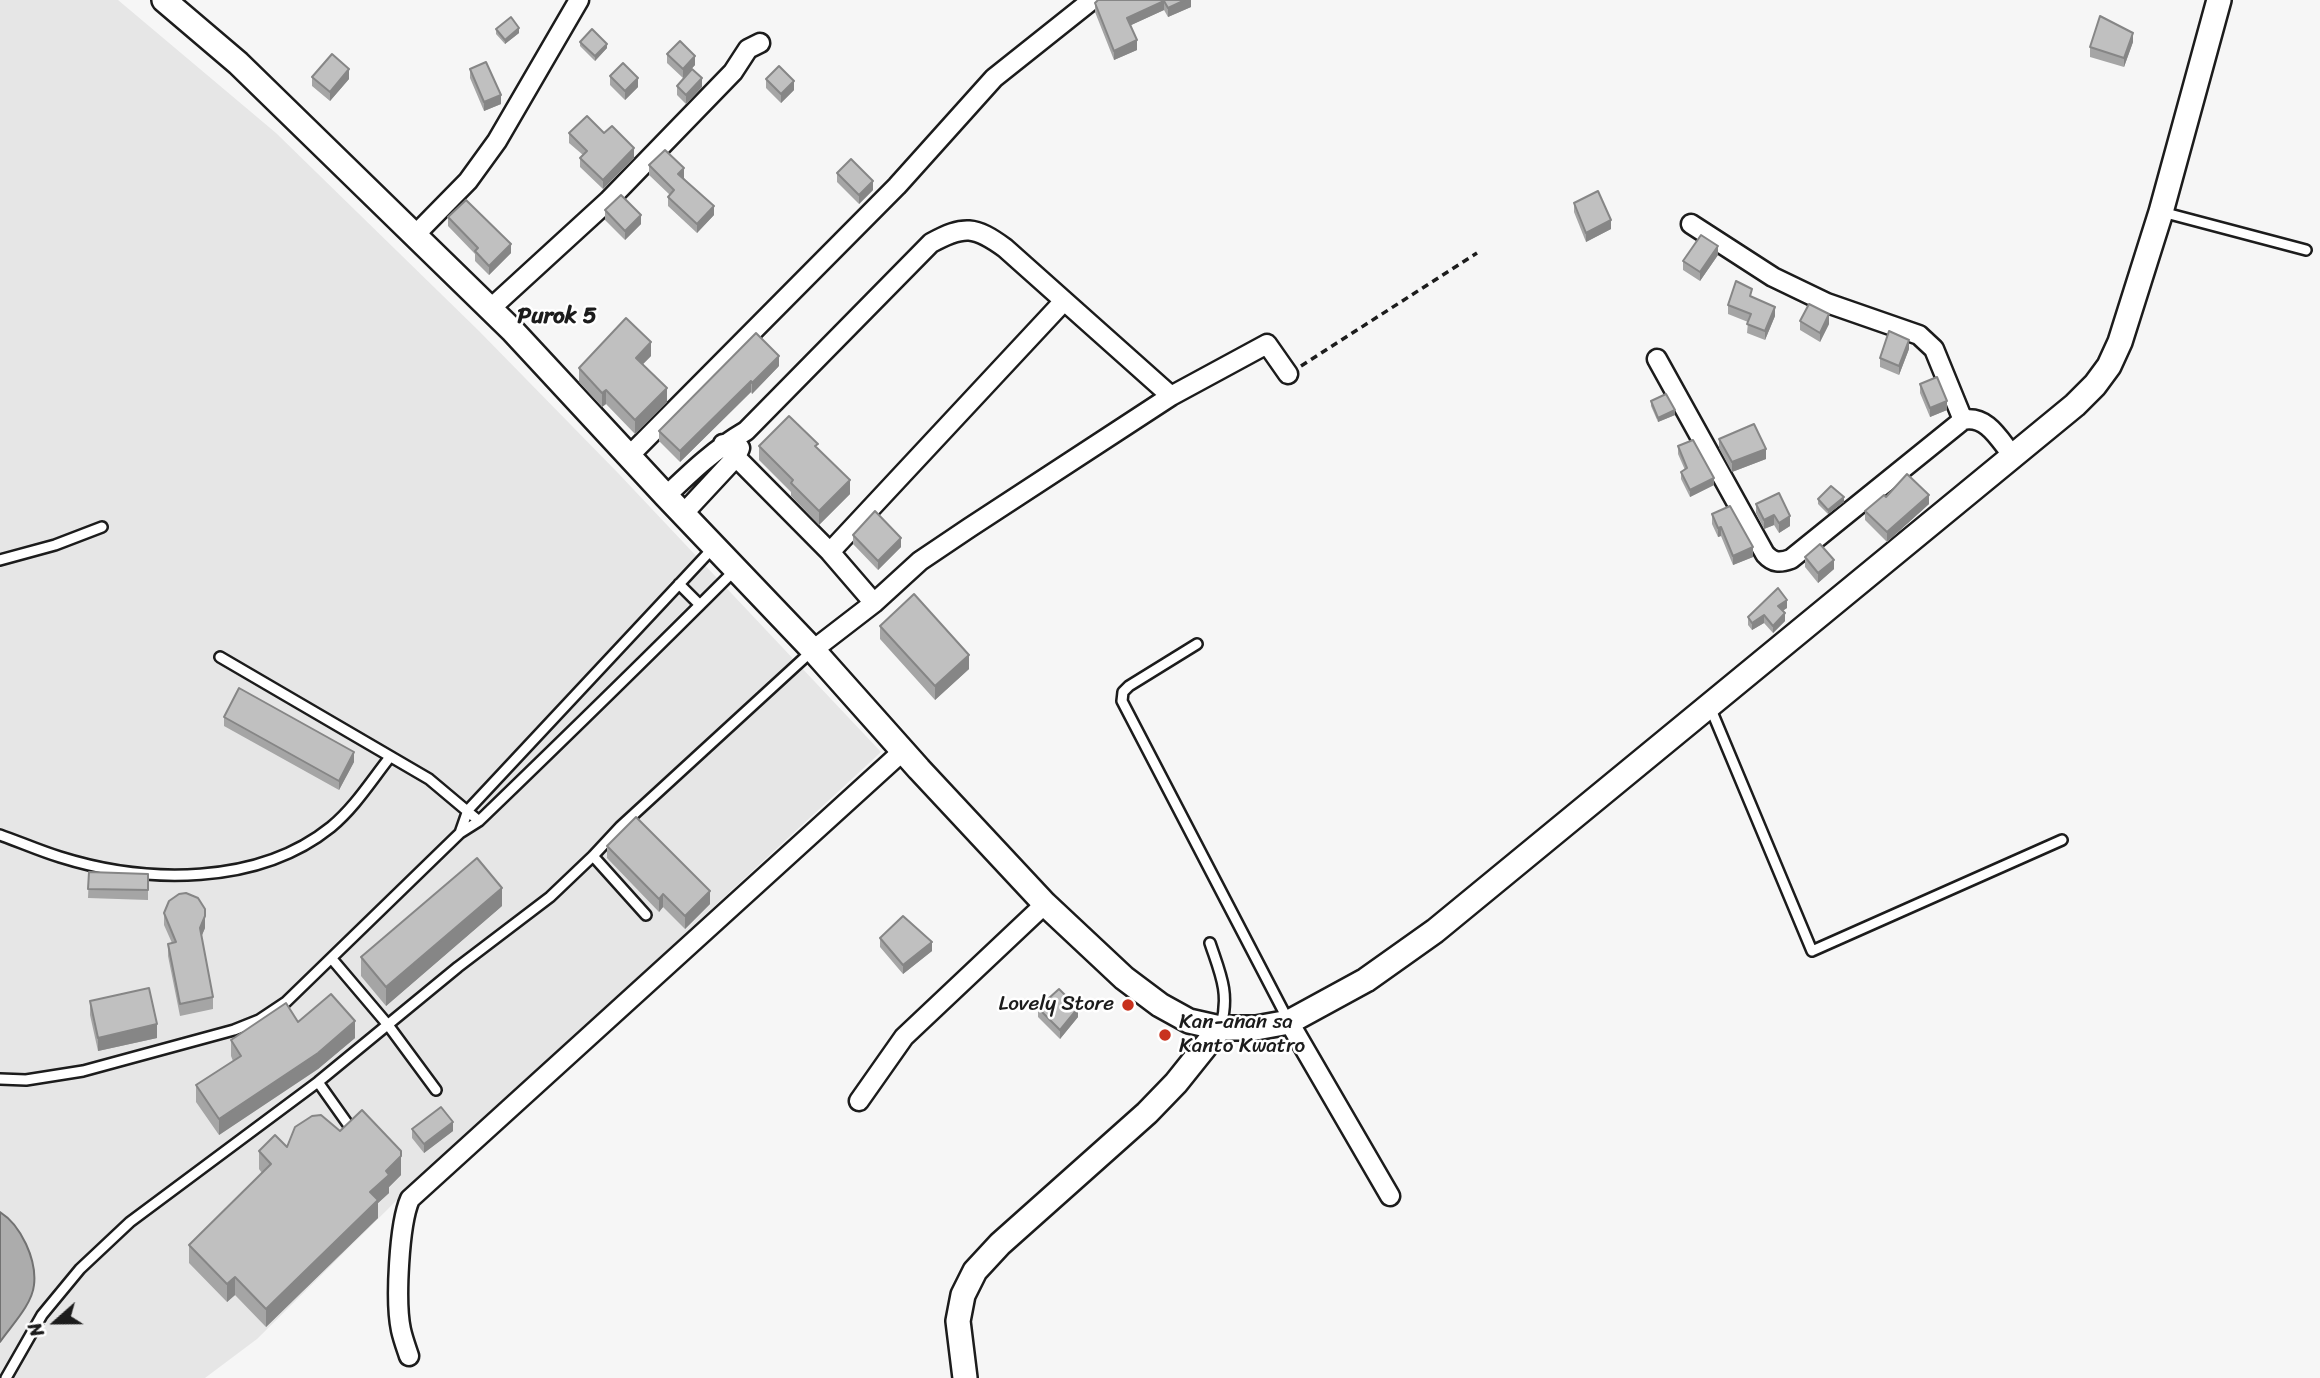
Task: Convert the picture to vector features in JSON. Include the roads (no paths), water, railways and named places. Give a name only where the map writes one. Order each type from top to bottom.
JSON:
[{"type":"street","points":[[164,0],[238,63],[490,309],[814,650],[903,751],[1045,904],[1125,978],[1160,1005],[1189,1021],[1220,1028],[1256,1028],[1289,1022],[1366,980],[1435,931],[2075,405],[2095,385],[2109,366],[2120,342],[2161,212],[2219,0]]},
{"type":"street","points":[[415,235],[468,181],[497,141],[579,0]]},
{"type":"street","points":[[629,456],[897,186],[994,78],[1092,0]]},
{"type":"street","points":[[490,309],[608,201],[733,72],[748,48],[760,43]]},
{"type":"street","points":[[1691,225],[1773,277],[1827,303],[1919,335],[1934,349],[1963,420]]},
{"type":"street","points":[[666,496],[723,444],[746,431],[931,243],[947,234],[965,229],[985,233],[1171,396]]},
{"type":"street","points":[[830,552],[1064,301]]},
{"type":"street","points":[[814,650],[874,603],[920,561],[1171,396],[1267,344],[1288,374]]},
{"type":"street","points":[[1657,359],[1765,554],[1770,560],[1777,562],[1791,559],[1963,420],[1971,418],[1984,422],[2012,455]]},
{"type":"street","points":[[683,514],[736,457],[746,431]]},
{"type":"street","points":[[723,444],[830,552],[874,603]]},
{"type":"street","points":[[409,1356],[401,1328],[400,1290],[402,1228],[410,1199],[903,751]]},
{"type":"street","points":[[859,1101],[904,1037],[1045,904]]},
{"type":"street","points":[[1289,1022],[1390,1196]]},
{"type":"street","points":[[965,1378],[958,1321],[962,1295],[975,1271],[1000,1244],[1147,1113],[1176,1083],[1220,1028]]},
{"type":"lane","points":[[2161,212],[2306,250]]},
{"type":"lane","points":[[0,560],[55,545],[102,527]]},
{"type":"lane","points":[[460,834],[468,810],[714,547]]},
{"type":"lane","points":[[0,1079],[26,1080],[83,1072],[234,1030],[258,1020],[286,1002],[460,834],[479,821],[736,569]]},
{"type":"lane","points":[[679,584],[700,605]]},
{"type":"lane","points":[[1198,644],[1129,686],[1122,692],[1122,701],[1289,1022]]},
{"type":"lane","points":[[6,1378],[42,1315],[80,1269],[130,1222],[318,1082],[550,897],[620,827],[814,650]]},
{"type":"lane","points":[[220,657],[429,779],[479,821]]},
{"type":"lane","points":[[1709,706],[1812,951],[2062,840]]},
{"type":"lane","points":[[0,835],[62,858],[121,871],[178,875],[221,872],[273,859],[303,847],[353,806],[390,757]]},
{"type":"lane","points":[[593,856],[646,915]]},
{"type":"lane","points":[[1210,943],[1226,995],[1226,1008],[1220,1028]]},
{"type":"lane","points":[[332,959],[388,1025],[436,1090]]},
{"type":"lane","points":[[318,1082],[352,1130]]},
{"type":"place","name":"Lovely Store","points":[[1128,1005]]},
{"type":"place","name":"Kan-anan sa Kanto Kwatro","points":[[1165,1035]]},
{"type":"district","name":"Purok 5","points":[[557,317]]}]
